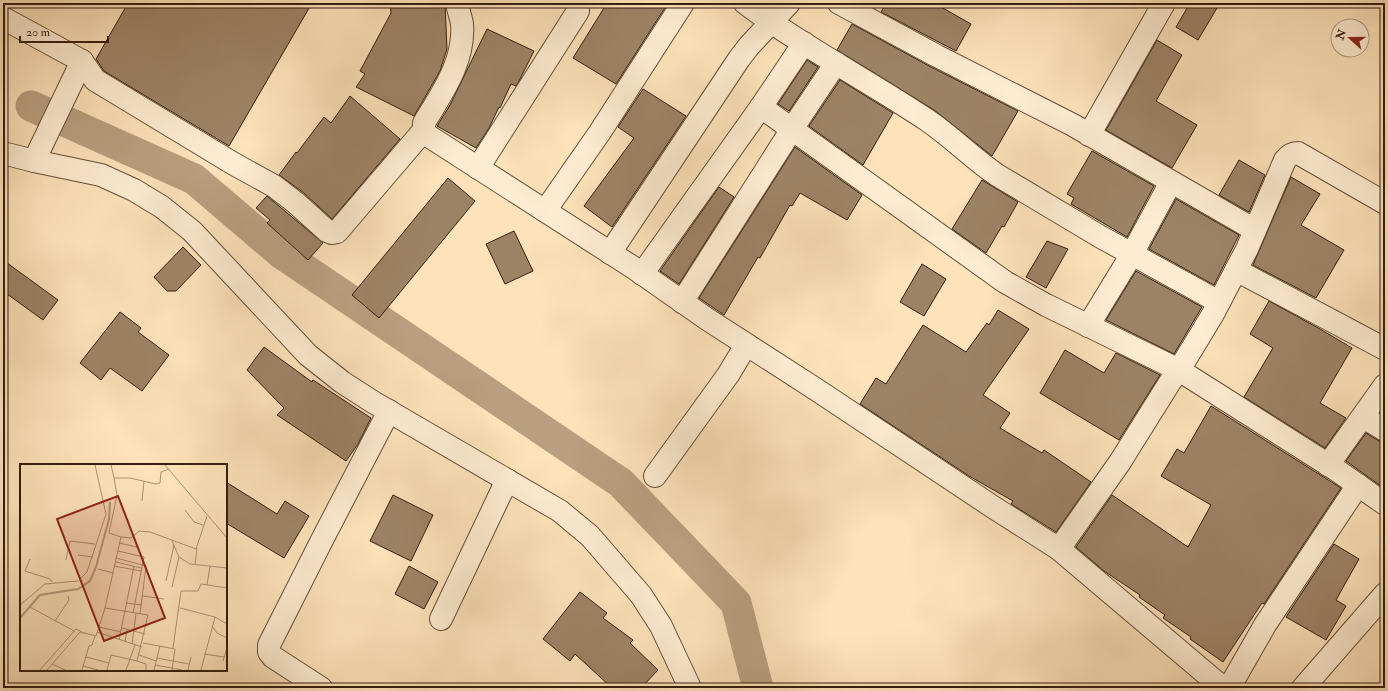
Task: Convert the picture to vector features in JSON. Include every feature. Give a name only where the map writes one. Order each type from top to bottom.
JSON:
[{"type":"street","points":[[457,3],[462,23],[462,35],[458,61],[454,72],[424,123],[424,130],[427,135],[610,253],[682,302],[1059,549],[1223,688]]},
{"type":"street","points":[[544,211],[600,132],[683,3]]},
{"type":"street","points":[[745,3],[771,22],[836,64],[928,121],[984,166],[1101,237],[1219,302]]},
{"type":"street","points":[[610,253],[739,59],[789,3]]},
{"type":"street","points":[[839,3],[931,53],[1089,134],[1255,230]]},
{"type":"street","points":[[1089,134],[1164,3]]},
{"type":"street","points":[[478,168],[578,11]]},
{"type":"street","points":[[3,18],[82,61],[95,80],[234,164],[274,186],[296,203],[327,231],[332,233],[337,232],[424,130]]},
{"type":"street","points":[[642,274],[761,107],[804,43]]},
{"type":"street","points":[[34,162],[82,61]]},
{"type":"street","points":[[682,302],[792,129],[836,64]]},
{"type":"street","points":[[761,107],[1005,282],[1046,305],[1179,370],[1328,465],[1385,504]]},
{"type":"street","points":[[3,153],[34,162],[101,175],[134,190],[162,207],[192,231],[308,355],[342,382],[560,511],[590,536],[645,601],[661,626],[690,688]]},
{"type":"street","points":[[1059,549],[1120,462],[1179,370],[1219,302],[1247,249],[1285,160],[1292,153],[1298,153],[1385,203]]},
{"type":"street","points":[[1088,326],[1132,254],[1171,182]]},
{"type":"street","points":[[1236,270],[1385,349]]},
{"type":"street","points":[[655,476],[728,376],[746,344]]},
{"type":"street","points":[[1328,465],[1385,385]]},
{"type":"street","points":[[321,688],[273,657],[269,652],[269,645],[389,411]]},
{"type":"street","points":[[1363,416],[1385,430]]},
{"type":"street","points":[[441,619],[507,480]]},
{"type":"street","points":[[1229,688],[1265,625],[1358,485]]},
{"type":"street","points":[[1303,688],[1385,594]]},
{"type":"building","points":[[128,3],[312,3],[229,146],[104,71],[96,59]]},
{"type":"building","points":[[390,3],[445,3],[447,49],[440,71],[414,116],[356,87],[365,74],[360,71],[391,13]]},
{"type":"building","points":[[607,3],[668,3],[616,84],[573,58]]},
{"type":"building","points":[[886,3],[934,3],[971,24],[956,51],[881,12]]},
{"type":"building","points":[[1190,3],[1220,3],[1198,40],[1176,27]]},
{"type":"building","points":[[852,24],[931,67],[1018,111],[992,156],[934,110],[837,50]]},
{"type":"building","points":[[487,29],[534,51],[516,86],[511,84],[500,108],[499,107],[489,128],[476,148],[437,126],[450,105]]},
{"type":"building","points":[[1157,40],[1182,55],[1156,101],[1197,125],[1172,168],[1106,130]]},
{"type":"building","points":[[807,60],[818,67],[789,111],[778,104]]},
{"type":"building","points":[[840,80],[893,113],[863,165],[809,126]]},
{"type":"building","points":[[643,89],[686,116],[612,227],[584,206],[634,138],[618,127]]},
{"type":"building","points":[[350,96],[400,139],[332,219],[304,193],[279,175],[324,117],[331,123]]},
{"type":"building","points":[[795,147],[862,195],[847,220],[800,193],[792,206],[790,205],[760,258],[758,257],[724,315],[699,298]]},
{"type":"building","points":[[1092,151],[1154,186],[1127,237],[1071,204],[1074,198],[1067,194]]},
{"type":"building","points":[[1239,160],[1265,175],[1249,212],[1219,195]]},
{"type":"building","points":[[1291,177],[1320,194],[1301,225],[1344,250],[1316,298],[1253,265]]},
{"type":"building","points":[[448,178],[475,201],[379,318],[352,295]]},
{"type":"building","points":[[982,180],[1018,202],[1004,227],[1002,226],[986,253],[952,229]]},
{"type":"building","points":[[719,187],[734,197],[679,284],[660,271]]},
{"type":"building","points":[[267,196],[323,243],[308,260],[267,223],[270,220],[256,208]]},
{"type":"building","points":[[1176,199],[1239,235],[1214,285],[1149,249]]},
{"type":"building","points":[[514,231],[533,271],[505,284],[486,244]]},
{"type":"building","points":[[1047,241],[1068,249],[1046,288],[1026,277]]},
{"type":"building","points":[[183,247],[201,265],[176,291],[167,291],[154,277]]},
{"type":"building","points":[[3,260],[58,300],[43,320],[3,291]]},
{"type":"building","points":[[922,264],[946,279],[924,316],[900,302]]},
{"type":"building","points":[[1136,271],[1202,307],[1174,354],[1106,320]]},
{"type":"building","points":[[1269,301],[1352,348],[1320,403],[1346,418],[1325,448],[1244,397],[1273,348],[1250,334]]},
{"type":"building","points":[[998,310],[1029,329],[983,395],[1010,413],[1000,428],[1042,453],[1044,450],[1091,482],[1056,532],[1011,504],[1013,501],[969,476],[860,404],[876,378],[886,384],[923,325],[966,352],[987,323],[989,325]]},
{"type":"building","points":[[120,312],[141,328],[138,332],[169,355],[142,391],[110,368],[101,380],[80,363]]},
{"type":"building","points":[[264,347],[312,382],[313,380],[371,418],[358,444],[346,461],[277,415],[284,408],[247,370]]},
{"type":"building","points":[[1065,350],[1104,373],[1116,353],[1160,375],[1119,440],[1040,393]]},
{"type":"building","points":[[1211,406],[1341,488],[1264,604],[1262,603],[1223,662],[1190,639],[1191,637],[1163,618],[1165,615],[1139,597],[1140,595],[1104,571],[1076,547],[1112,495],[1188,547],[1211,505],[1161,476],[1177,449],[1184,453]]},
{"type":"building","points":[[1366,433],[1379,441],[1385,442],[1385,489],[1346,461]]},
{"type":"building","points":[[227,483],[277,514],[285,501],[309,516],[284,558],[227,524]]},
{"type":"building","points":[[393,495],[433,515],[411,561],[370,541]]},
{"type":"building","points":[[1334,544],[1359,559],[1336,600],[1346,606],[1326,640],[1286,617]]},
{"type":"building","points":[[409,566],[438,582],[424,609],[395,594]]},
{"type":"building","points":[[580,592],[607,613],[603,618],[633,640],[630,643],[658,670],[641,688],[612,688],[575,654],[570,661],[543,639]]},
{"type":"waterway","points":[[31,106],[194,179],[282,254],[621,483],[736,603],[758,688]]}]
